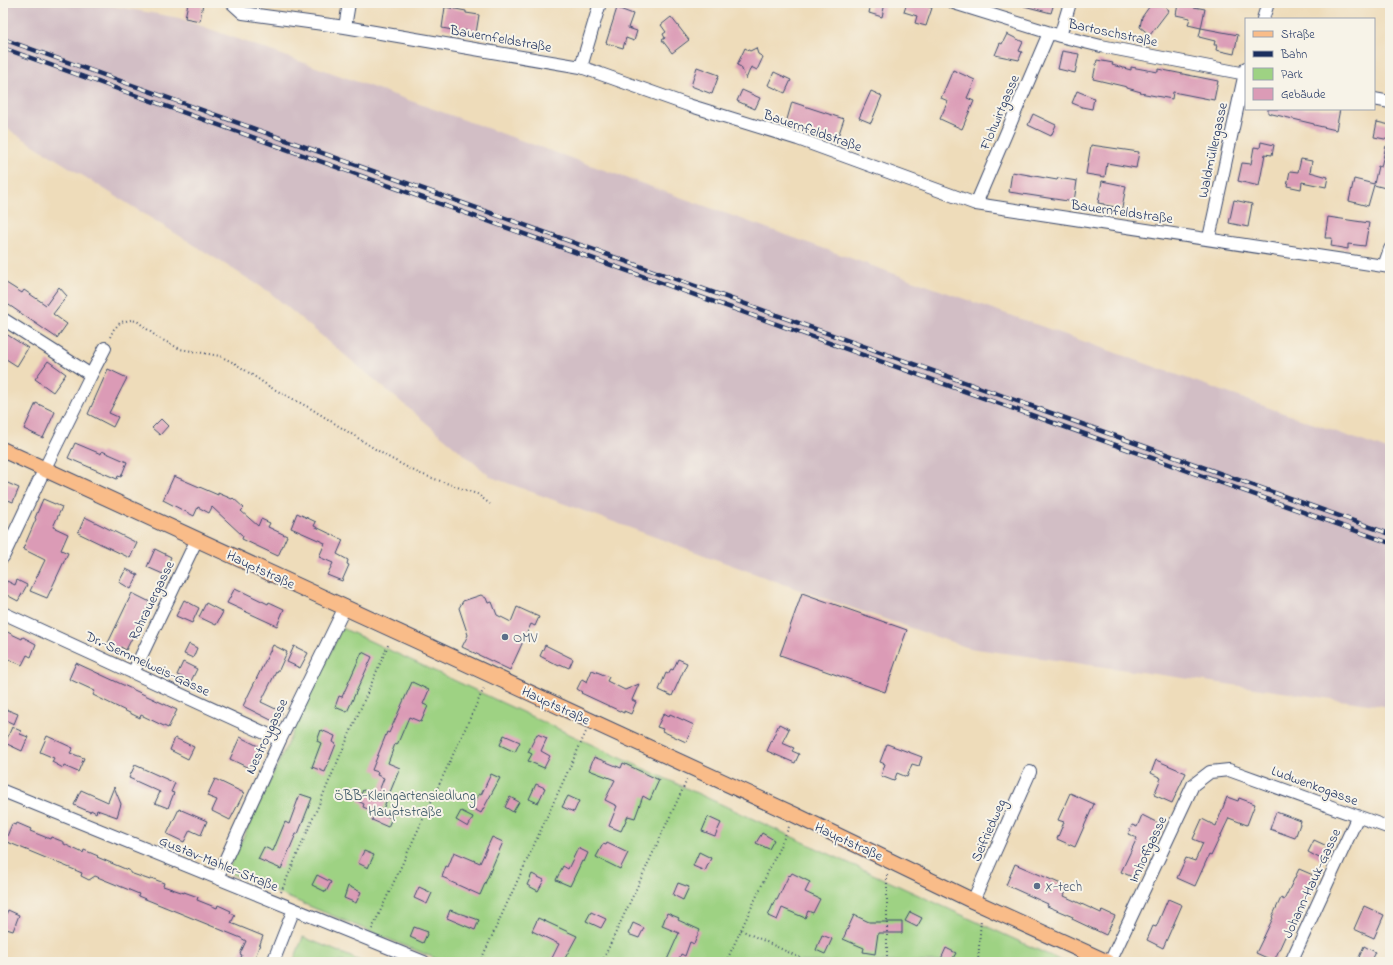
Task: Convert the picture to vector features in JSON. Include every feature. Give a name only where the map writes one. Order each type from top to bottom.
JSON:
[{"type":"main road","name":"Hauptstraße","points":[[3,450],[45,468],[795,815],[978,903],[1109,962]]},
{"type":"street","name":"Bauernfeldstraße","points":[[232,3],[243,13],[345,27],[582,67],[688,105],[798,138],[976,204],[1387,266]]},
{"type":"street","points":[[345,27],[349,3]]},
{"type":"street","points":[[582,67],[600,3]]},
{"type":"street","name":"Bartoschstraße","points":[[954,3],[1055,34],[1101,46],[1245,72]]},
{"type":"street","name":"Flohwirtgasse","points":[[976,204],[1070,3]]},
{"type":"street","points":[[1263,18],[1268,3]]},
{"type":"street","name":"Waldmüllergasse","points":[[1209,238],[1245,72]]},
{"type":"street","points":[[1375,98],[1390,102]]},
{"type":"street","points":[[1387,266],[1390,249]]},
{"type":"street","points":[[3,319],[91,375]]},
{"type":"street","points":[[3,557],[45,468],[105,348]]},
{"type":"street","name":"Rohrauergasse","points":[[133,673],[197,539]]},
{"type":"street","name":"Nestroygasse","points":[[217,878],[280,740],[345,607]]},
{"type":"street","name":"Dr.-Semmelweis-Gasse","points":[[3,613],[280,740]]},
{"type":"street","name":"Ludwenkogasse","points":[[1229,770],[1390,828]]},
{"type":"street","name":"Imhoffgasse","points":[[1109,962],[1193,785],[1210,772],[1229,770]]},
{"type":"street","name":"Seifriedweg","points":[[978,903],[1030,772]]},
{"type":"street","name":"Gustav-Mahler-Straße","points":[[3,791],[424,962]]},
{"type":"street","name":"Johann-Hauk-Gasse","points":[[1291,962],[1358,816]]},
{"type":"street","points":[[273,962],[294,909]]},
{"type":"path","points":[[105,348],[114,329],[121,322],[131,320],[138,321],[157,337],[180,349],[220,356],[236,364],[270,387],[310,408],[388,457],[418,473],[477,494],[490,504]]},
{"type":"path","points":[[276,902],[394,630]]},
{"type":"path","points":[[368,939],[490,674]]},
{"type":"path","points":[[480,962],[591,721]]},
{"type":"path","points":[[602,962],[693,768]]},
{"type":"path","points":[[726,962],[795,815]]},
{"type":"path","points":[[887,859],[887,962]]},
{"type":"path","points":[[978,903],[978,962]]},
{"type":"path","points":[[741,930],[809,962]]},
{"type":"shaded area","points":[[3,3],[96,3],[179,18],[1390,451],[1390,707],[969,648],[797,589],[491,477],[268,291],[3,126]]},
{"type":"green space","name":"ÖBB-Kleingartensiedlung Hauptstraße","points":[[342,628],[1064,962],[444,962],[227,872]]},
{"type":"green space","points":[[303,937],[363,962],[293,962]]},
{"type":"building","points":[[188,3],[203,3],[200,21],[185,18]]},
{"type":"building","points":[[871,3],[885,3],[882,17],[869,13]]},
{"type":"building","points":[[907,3],[917,3],[932,8],[926,26],[915,23],[917,16],[904,12]]},
{"type":"building","points":[[1025,3],[1054,3],[1051,13],[1024,6]]},
{"type":"building","points":[[1152,3],[1160,3],[1169,10],[1150,35],[1140,27],[1142,17]]},
{"type":"building","points":[[1178,4],[1205,9],[1201,28],[1188,25],[1190,18],[1176,15]]},
{"type":"building","points":[[445,7],[479,15],[476,33],[442,28]]},
{"type":"building","points":[[617,8],[633,14],[628,28],[637,31],[634,41],[626,38],[623,48],[606,43]]},
{"type":"building","points":[[671,17],[689,40],[672,53],[662,40],[665,38],[663,34],[666,32],[661,25]]},
{"type":"building","points":[[1201,28],[1238,35],[1234,54],[1216,50],[1217,45],[1214,45],[1215,41],[1199,37]]},
{"type":"building","points":[[1007,34],[1023,42],[1019,51],[1022,52],[1019,60],[995,55],[1000,43],[1002,44]]},
{"type":"building","points":[[745,48],[750,51],[756,48],[758,54],[763,57],[757,70],[751,67],[746,79],[741,67],[737,65]]},
{"type":"building","points":[[1062,51],[1079,54],[1075,73],[1058,69]]},
{"type":"building","points":[[1097,60],[1113,63],[1112,65],[1131,70],[1131,67],[1158,72],[1158,69],[1218,81],[1214,100],[1173,92],[1172,99],[1140,93],[1141,92],[1127,87],[1093,79]]},
{"type":"building","points":[[697,67],[719,75],[712,94],[691,86]]},
{"type":"building","points":[[953,70],[975,80],[967,98],[974,101],[962,129],[940,119],[948,101],[941,98]]},
{"type":"building","points":[[774,72],[791,80],[785,93],[768,85]]},
{"type":"building","points":[[742,90],[760,98],[755,109],[737,101]]},
{"type":"building","points":[[871,91],[882,96],[871,123],[859,118]]},
{"type":"building","points":[[1077,91],[1094,98],[1092,109],[1072,103]]},
{"type":"building","points":[[792,102],[844,119],[836,142],[786,123]]},
{"type":"building","points":[[1268,110],[1340,110],[1336,130],[1268,113]]},
{"type":"building","points":[[1033,114],[1056,125],[1051,136],[1028,125]]},
{"type":"building","points":[[1377,122],[1390,125],[1390,140],[1374,137]]},
{"type":"building","points":[[1261,142],[1274,145],[1272,155],[1265,154],[1259,186],[1238,181],[1242,163],[1251,164],[1254,147],[1260,148]]},
{"type":"building","points":[[1091,145],[1139,152],[1136,168],[1107,163],[1105,177],[1086,174]]},
{"type":"building","points":[[1386,146],[1390,147],[1389,189],[1374,185],[1368,206],[1349,201],[1354,179],[1374,184],[1378,166],[1381,167]]},
{"type":"building","points":[[1301,159],[1312,161],[1310,172],[1328,177],[1326,187],[1302,182],[1301,189],[1287,186],[1290,171],[1298,172]]},
{"type":"building","points":[[1012,172],[1057,180],[1058,178],[1077,181],[1074,202],[1009,192]]},
{"type":"building","points":[[1102,181],[1126,186],[1122,208],[1098,203]]},
{"type":"building","points":[[1234,200],[1252,204],[1248,227],[1229,223]]},
{"type":"building","points":[[1328,217],[1369,223],[1365,246],[1348,244],[1348,249],[1331,246],[1332,238],[1325,238]]},
{"type":"building","points":[[3,281],[22,293],[24,290],[46,305],[59,287],[67,296],[53,314],[67,324],[57,338],[3,301]]},
{"type":"building","points":[[3,332],[28,348],[17,366],[3,357]]},
{"type":"building","points":[[48,361],[66,374],[53,392],[35,379]]},
{"type":"building","points":[[108,369],[127,378],[109,413],[118,417],[113,427],[88,414]]},
{"type":"building","points":[[36,403],[55,412],[43,438],[24,429]]},
{"type":"building","points":[[161,419],[168,426],[160,435],[152,428]]},
{"type":"building","points":[[75,443],[101,454],[102,451],[127,462],[121,477],[118,476],[117,479],[68,458]]},
{"type":"building","points":[[174,476],[218,495],[218,493],[232,499],[233,498],[244,508],[241,511],[258,526],[261,519],[270,523],[268,527],[287,536],[278,556],[242,539],[243,536],[212,507],[209,513],[198,507],[194,516],[163,500]]},
{"type":"building","points":[[3,481],[19,488],[13,502],[3,498]]},
{"type":"building","points":[[43,499],[62,507],[53,527],[68,534],[61,550],[68,553],[47,598],[30,591],[45,560],[23,549]]},
{"type":"building","points":[[297,513],[316,522],[314,526],[343,540],[337,554],[348,560],[347,564],[349,565],[342,581],[327,575],[333,563],[319,557],[325,543],[291,528]]},
{"type":"building","points":[[85,517],[137,543],[130,558],[78,533]]},
{"type":"building","points":[[155,549],[171,557],[163,574],[147,567]]},
{"type":"building","points":[[126,569],[138,575],[131,589],[119,582]]},
{"type":"building","points":[[17,580],[27,585],[18,601],[3,593],[3,589],[7,581],[15,585]]},
{"type":"building","points":[[235,588],[268,604],[269,602],[284,609],[277,626],[227,603]]},
{"type":"building","points":[[132,593],[150,602],[126,650],[121,647],[119,650],[107,645]]},
{"type":"building","points":[[802,593],[907,630],[885,692],[780,655]]},
{"type":"building","points":[[481,595],[486,598],[488,603],[492,602],[497,615],[511,622],[517,607],[539,617],[535,626],[531,624],[510,670],[462,647],[468,635],[459,608],[463,601]]},
{"type":"building","points":[[184,600],[199,608],[192,623],[176,616]]},
{"type":"building","points":[[206,603],[223,612],[216,625],[199,617]]},
{"type":"building","points":[[3,630],[22,639],[23,637],[36,644],[31,657],[27,655],[22,665],[3,657]]},
{"type":"building","points":[[189,644],[197,648],[193,658],[184,654]]},
{"type":"building","points":[[273,645],[287,652],[279,670],[277,670],[261,702],[282,712],[277,723],[243,706]]},
{"type":"building","points":[[545,645],[573,659],[569,668],[560,664],[559,666],[540,656]]},
{"type":"building","points":[[294,646],[308,653],[300,668],[287,662]]},
{"type":"building","points":[[362,652],[372,657],[347,712],[335,707],[339,696],[342,697]]},
{"type":"building","points":[[678,659],[687,663],[672,696],[659,690],[666,673],[668,674],[671,669],[673,670]]},
{"type":"building","points":[[183,662],[197,669],[191,681],[177,675]]},
{"type":"building","points":[[76,663],[177,710],[168,728],[141,715],[140,718],[93,695],[95,691],[69,679]]},
{"type":"building","points":[[592,670],[609,677],[607,681],[625,690],[639,684],[632,700],[636,702],[631,714],[624,711],[624,713],[581,693],[582,692],[577,689],[582,679],[587,682]]},
{"type":"building","points":[[412,682],[429,690],[423,704],[428,706],[421,722],[409,717],[397,745],[395,744],[388,763],[400,768],[381,814],[392,818],[388,827],[372,820],[375,812],[363,807],[364,804],[358,801],[363,790],[377,796],[384,778],[377,775],[378,772],[372,770],[387,732],[389,733]]},
{"type":"building","points":[[3,708],[18,714],[14,724],[3,719]]},
{"type":"building","points":[[664,713],[669,716],[670,714],[694,725],[686,742],[662,731],[663,729],[657,727]]},
{"type":"building","points":[[779,724],[789,729],[782,743],[794,748],[792,751],[799,754],[795,763],[767,751]]},
{"type":"building","points":[[12,727],[21,731],[20,734],[28,737],[22,751],[5,743]]},
{"type":"building","points":[[321,730],[335,736],[333,742],[336,744],[325,772],[312,767],[321,743],[317,741]]},
{"type":"building","points":[[537,734],[547,738],[541,751],[550,756],[544,768],[528,761],[532,754],[528,752]]},
{"type":"building","points":[[504,735],[520,742],[515,752],[500,745]]},
{"type":"building","points":[[47,736],[73,748],[70,753],[84,758],[78,772],[64,766],[63,768],[52,762],[54,758],[40,752]]},
{"type":"building","points":[[240,737],[264,749],[253,770],[230,759]]},
{"type":"building","points":[[175,738],[194,747],[188,759],[170,750]]},
{"type":"building","points":[[887,744],[922,757],[919,766],[912,764],[907,777],[897,773],[894,781],[881,776],[885,764],[880,762]]},
{"type":"building","points":[[594,757],[621,768],[623,763],[659,780],[650,800],[643,796],[635,818],[628,816],[621,831],[609,826],[617,806],[605,800],[615,780],[589,770]]},
{"type":"building","points":[[1156,760],[1186,773],[1172,803],[1154,795],[1161,778],[1151,773]]},
{"type":"building","points":[[135,765],[175,783],[171,792],[174,793],[168,808],[155,803],[160,792],[129,778]]},
{"type":"building","points":[[491,774],[500,778],[481,813],[472,808],[479,794],[481,795]]},
{"type":"building","points":[[215,779],[244,793],[230,820],[212,811],[217,800],[207,796]]},
{"type":"building","points":[[536,784],[545,788],[538,803],[529,799]]},
{"type":"building","points":[[114,787],[121,804],[117,817],[97,810],[96,813],[91,810],[90,812],[74,805],[81,790],[108,802]]},
{"type":"building","points":[[1070,793],[1094,804],[1075,847],[1057,839],[1064,822],[1058,820]]},
{"type":"building","points":[[300,794],[312,798],[298,834],[296,834],[281,869],[258,859],[264,847],[273,851],[285,822],[289,824]]},
{"type":"building","points":[[568,796],[579,801],[574,812],[562,807]]},
{"type":"building","points":[[510,797],[519,802],[513,812],[505,807]]},
{"type":"building","points":[[1227,797],[1238,801],[1239,798],[1255,804],[1247,825],[1229,818],[1211,856],[1209,855],[1195,886],[1177,878],[1186,858],[1195,861],[1203,843],[1193,839],[1202,819],[1216,826]]},
{"type":"building","points":[[179,809],[207,821],[201,835],[190,830],[184,842],[167,834]]},
{"type":"building","points":[[461,811],[473,817],[468,827],[456,820]]},
{"type":"building","points":[[1276,812],[1301,821],[1295,838],[1270,829]]},
{"type":"building","points":[[1142,815],[1162,825],[1135,878],[1121,872],[1137,838],[1128,834],[1132,825],[1137,827]]},
{"type":"building","points":[[708,817],[721,823],[715,836],[702,831]]},
{"type":"building","points":[[17,823],[31,829],[30,831],[50,839],[51,837],[64,842],[64,844],[83,853],[84,850],[98,856],[97,857],[130,871],[130,873],[150,880],[151,878],[164,883],[163,886],[198,897],[197,900],[217,908],[218,905],[231,911],[230,913],[235,915],[231,923],[263,936],[254,960],[252,959],[251,962],[239,962],[242,955],[240,954],[246,941],[241,938],[138,896],[139,894],[95,876],[89,880],[81,876],[82,873],[5,841],[12,824],[16,825]]},
{"type":"building","points":[[762,833],[774,840],[769,849],[756,843]]},
{"type":"building","points":[[492,837],[503,842],[480,895],[442,877],[454,852],[480,863]]},
{"type":"building","points":[[1314,840],[1327,846],[1321,859],[1308,852]]},
{"type":"building","points":[[607,843],[628,853],[620,869],[596,857],[603,844],[606,845]]},
{"type":"building","points":[[578,848],[588,853],[584,862],[582,861],[570,886],[556,880],[563,866],[568,869]]},
{"type":"building","points":[[364,851],[374,855],[368,868],[358,863]]},
{"type":"building","points":[[699,852],[711,858],[705,871],[693,866]]},
{"type":"building","points":[[1015,864],[1068,887],[1064,896],[1101,913],[1102,910],[1115,916],[1106,935],[1072,919],[1073,917],[1047,906],[1048,904],[1006,885]]},
{"type":"building","points":[[1299,869],[1313,875],[1274,961],[1256,953],[1281,898],[1284,900]]},
{"type":"building","points":[[792,873],[810,882],[805,892],[820,899],[813,913],[808,911],[805,918],[782,908],[777,920],[768,916],[775,900],[777,900],[789,875],[790,876]]},
{"type":"building","points":[[532,874],[544,880],[538,891],[527,885]]},
{"type":"building","points":[[317,875],[331,882],[326,892],[312,885]]},
{"type":"building","points":[[678,883],[689,887],[683,900],[673,895]]},
{"type":"building","points":[[348,886],[361,892],[356,903],[344,898]]},
{"type":"building","points":[[419,887],[432,893],[427,904],[414,898]]},
{"type":"building","points":[[1168,899],[1182,905],[1163,948],[1147,940],[1153,926],[1156,927]]},
{"type":"building","points":[[1364,906],[1384,915],[1374,938],[1354,929]]},
{"type":"building","points":[[8,910],[19,915],[13,931],[3,928],[3,921]]},
{"type":"building","points":[[450,910],[479,920],[475,930],[447,918]]},
{"type":"building","points":[[591,912],[606,919],[601,928],[586,921]]},
{"type":"building","points":[[910,912],[922,918],[917,927],[905,921]]},
{"type":"building","points":[[667,913],[700,930],[694,944],[690,942],[685,956],[681,954],[678,962],[666,962],[679,933],[662,926]]},
{"type":"building","points":[[854,915],[869,922],[902,922],[902,933],[878,933],[875,954],[863,952],[864,948],[843,939]]},
{"type":"building","points":[[538,918],[577,936],[563,962],[550,962],[559,944],[532,931]]},
{"type":"building","points":[[633,923],[644,928],[639,938],[628,934]]},
{"type":"building","points":[[414,927],[428,932],[423,943],[410,937]]},
{"type":"building","points":[[822,935],[832,939],[825,954],[816,950]]},
{"type":"building","points":[[1364,946],[1375,952],[1370,962],[1357,962]]},
{"type":"building","points":[[946,948],[956,953],[951,962],[941,959]]},
{"type":"railway","points":[[3,39],[1390,534]]},
{"type":"railway","points":[[3,48],[1390,543]]},
{"type":"place","name":"OMV","points":[[505,637]]},
{"type":"place","name":"X-tech","points":[[1037,886]]}]
